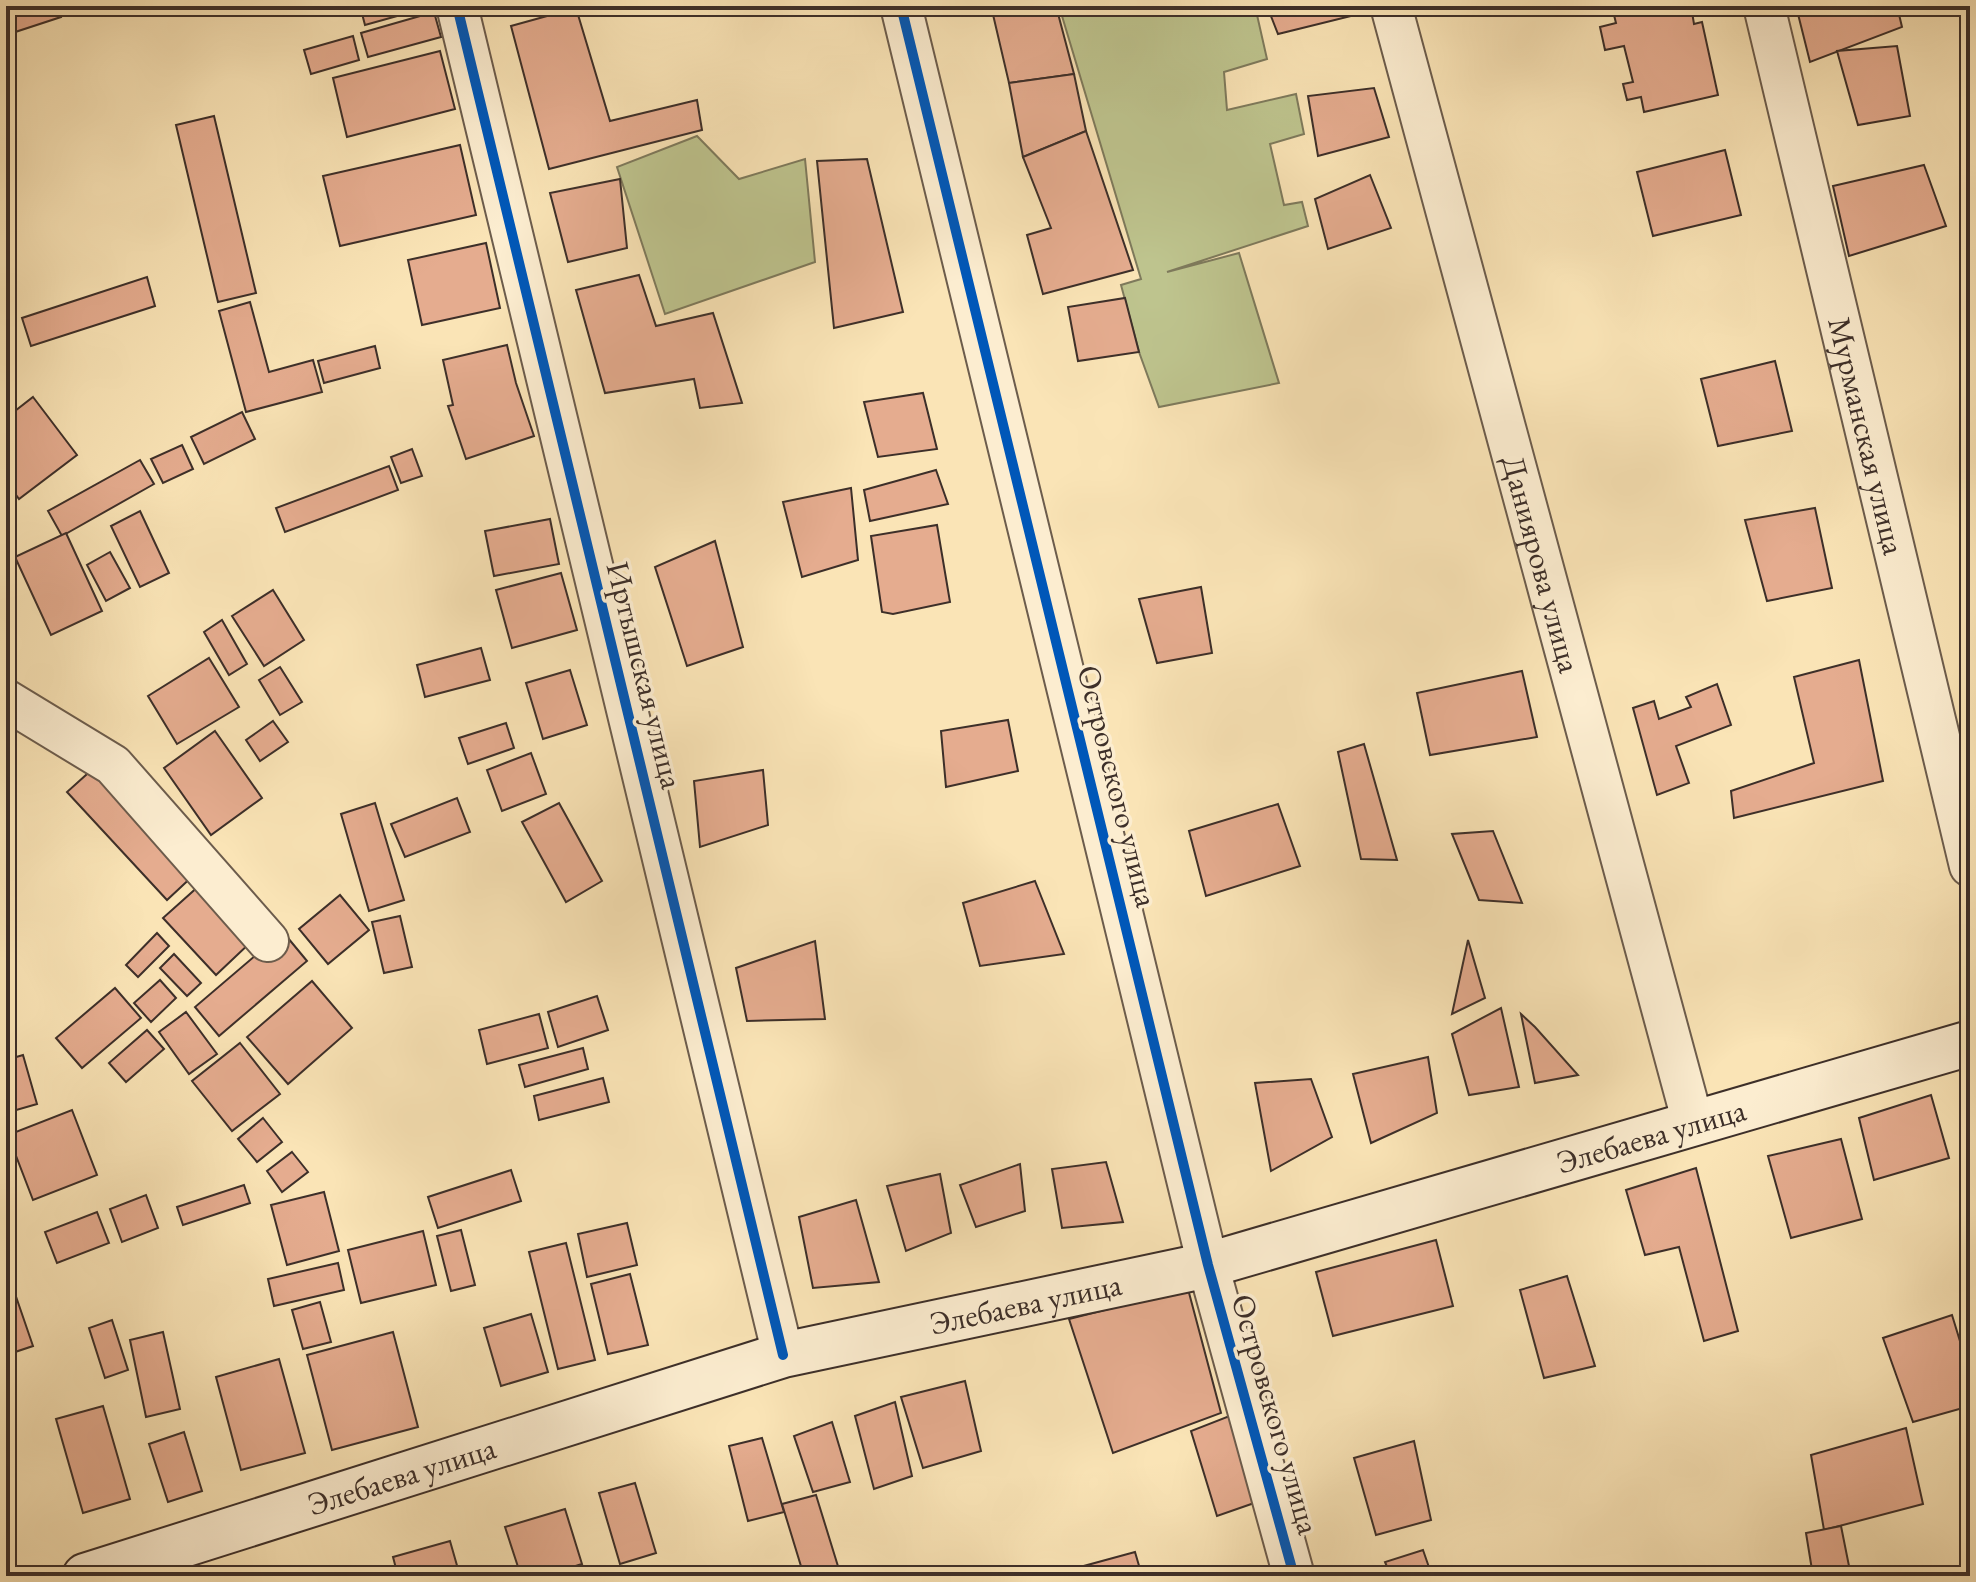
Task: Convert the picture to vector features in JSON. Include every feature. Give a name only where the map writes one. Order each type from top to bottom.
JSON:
[{"type":"main road","name":"Элебаева улица","points":[[85,1576],[783,1355],[1208,1265],[1970,1043]]},
{"type":"street","name":"Иртышская улица","points":[[457,6],[783,1355]]},
{"type":"street","name":"Островского улица","points":[[901,6],[1208,1265],[1294,1576]]},
{"type":"street","name":"Даниярова улица","points":[[1391,6],[1693,1123]]},
{"type":"street","name":"Мурманская улица","points":[[1764,6],[1970,866]]},
{"type":"street","points":[[6,700],[113,765],[268,941]]},
{"type":"green space","points":[[1059,6],[1255,6],[1267,59],[1224,72],[1227,110],[1296,94],[1304,134],[1270,144],[1284,205],[1302,202],[1308,226],[1167,272],[1239,253],[1279,383],[1159,407],[1139,352],[1121,285],[1141,279]]},
{"type":"green space","points":[[697,136],[739,179],[805,159],[815,262],[665,314],[617,167]]},
{"type":"building","points":[[25,6],[58,6],[61,17],[6,35],[6,12]]},
{"type":"building","points":[[360,6],[426,6],[426,8],[365,25]]},
{"type":"building","points":[[991,6],[1056,6],[1074,74],[1009,83]]},
{"type":"building","points":[[1267,6],[1350,6],[1351,16],[1278,34]]},
{"type":"building","points":[[1691,6],[1694,24],[1702,22],[1718,95],[1644,112],[1641,97],[1627,100],[1623,84],[1633,82],[1624,46],[1605,50],[1600,27],[1616,23],[1612,7]]},
{"type":"building","points":[[1796,6],[1897,6],[1902,27],[1810,62]]},
{"type":"building","points":[[576,8],[610,121],[697,100],[702,130],[549,169],[511,26]]},
{"type":"building","points":[[434,12],[441,37],[368,57],[361,33]]},
{"type":"building","points":[[353,36],[359,60],[311,74],[304,50]]},
{"type":"building","points":[[1897,46],[1910,116],[1858,125],[1837,51]]},
{"type":"building","points":[[440,51],[455,109],[347,137],[333,78]]},
{"type":"building","points":[[1074,74],[1086,131],[1023,157],[1009,83]]},
{"type":"building","points":[[1374,88],[1389,137],[1318,156],[1308,96]]},
{"type":"building","points":[[214,116],[256,293],[218,302],[176,125]]},
{"type":"building","points":[[1086,131],[1133,270],[1043,294],[1027,235],[1051,228],[1023,157]]},
{"type":"building","points":[[460,145],[476,215],[340,246],[323,176]]},
{"type":"building","points":[[1725,150],[1741,215],[1653,236],[1637,172]]},
{"type":"building","points":[[867,159],[903,312],[834,328],[817,161]]},
{"type":"building","points":[[1924,165],[1946,226],[1849,256],[1833,186]]},
{"type":"building","points":[[1370,175],[1391,228],[1328,249],[1315,199]]},
{"type":"building","points":[[620,179],[627,248],[568,262],[550,193]]},
{"type":"building","points":[[486,243],[500,308],[422,325],[408,260]]},
{"type":"building","points":[[639,275],[656,326],[713,313],[742,403],[700,408],[694,379],[605,393],[576,290]]},
{"type":"building","points":[[147,277],[155,306],[31,346],[22,318]]},
{"type":"building","points":[[1125,298],[1139,352],[1078,361],[1068,307]]},
{"type":"building","points":[[250,302],[269,372],[313,360],[322,392],[246,412],[219,311]]},
{"type":"building","points":[[507,345],[534,436],[466,459],[448,406],[453,405],[443,360]]},
{"type":"building","points":[[375,346],[380,368],[324,383],[318,361]]},
{"type":"building","points":[[1775,361],[1792,431],[1718,446],[1701,379]]},
{"type":"building","points":[[923,393],[937,449],[878,457],[864,402]]},
{"type":"building","points":[[33,397],[77,455],[19,499],[6,481],[6,418]]},
{"type":"building","points":[[242,412],[255,439],[204,464],[191,437]]},
{"type":"building","points":[[182,445],[193,469],[163,483],[151,459]]},
{"type":"building","points":[[412,449],[422,476],[401,483],[391,457]]},
{"type":"building","points":[[140,460],[154,484],[62,536],[48,511]]},
{"type":"building","points":[[389,466],[398,490],[285,532],[276,508]]},
{"type":"building","points":[[936,470],[948,504],[870,521],[864,490]]},
{"type":"building","points":[[851,488],[858,560],[802,577],[783,502]]},
{"type":"building","points":[[1815,508],[1832,588],[1767,601],[1745,520]]},
{"type":"building","points":[[140,511],[169,573],[140,587],[111,526]]},
{"type":"building","points":[[550,519],[559,564],[494,576],[485,531]]},
{"type":"building","points":[[937,525],[950,602],[893,614],[882,612],[871,536]]},
{"type":"building","points":[[66,533],[102,611],[51,635],[15,557]]},
{"type":"building","points":[[715,541],[743,647],[687,666],[655,567]]},
{"type":"building","points":[[110,552],[130,588],[106,601],[87,565]]},
{"type":"building","points":[[561,573],[577,630],[512,648],[496,590]]},
{"type":"building","points":[[1201,587],[1212,653],[1157,663],[1139,599]]},
{"type":"building","points":[[273,590],[304,640],[264,666],[232,616]]},
{"type":"building","points":[[222,620],[247,664],[229,675],[204,632]]},
{"type":"building","points":[[481,648],[490,680],[425,697],[417,665]]},
{"type":"building","points":[[209,658],[239,707],[177,744],[148,696]]},
{"type":"building","points":[[1859,660],[1883,781],[1734,818],[1731,791],[1814,763],[1794,677]]},
{"type":"building","points":[[280,667],[302,702],[280,715],[259,680]]},
{"type":"building","points":[[570,670],[587,725],[543,739],[526,683]]},
{"type":"building","points":[[1522,671],[1537,737],[1430,755],[1417,693]]},
{"type":"building","points":[[1717,684],[1731,725],[1676,746],[1689,783],[1657,795],[1633,708],[1654,701],[1659,719],[1691,707],[1686,697]]},
{"type":"building","points":[[1008,720],[1018,771],[946,787],[941,731]]},
{"type":"building","points":[[273,721],[288,742],[260,761],[246,740]]},
{"type":"building","points":[[506,723],[514,748],[468,764],[459,738]]},
{"type":"building","points":[[215,731],[262,798],[211,835],[164,768]]},
{"type":"building","points":[[1364,744],[1397,860],[1361,859],[1338,752]]},
{"type":"building","points":[[531,753],[546,794],[502,811],[487,770]]},
{"type":"building","points":[[96,766],[196,873],[167,900],[67,792]]},
{"type":"building","points":[[763,770],[768,825],[700,847],[694,781]]},
{"type":"building","points":[[457,798],[470,832],[405,857],[391,824]]},
{"type":"building","points":[[375,803],[404,900],[369,911],[341,814]]},
{"type":"building","points":[[559,803],[602,881],[566,902],[522,822]]},
{"type":"building","points":[[1278,804],[1300,866],[1206,896],[1189,831]]},
{"type":"building","points":[[1493,831],[1522,903],[1479,900],[1452,834]]},
{"type":"building","points":[[1035,881],[1064,954],[980,966],[963,903]]},
{"type":"building","points":[[200,885],[252,941],[216,975],[163,918]]},
{"type":"building","points":[[340,895],[369,930],[328,964],[299,929]]},
{"type":"building","points":[[400,916],[412,967],[384,973],[372,922]]},
{"type":"building","points":[[283,932],[307,961],[219,1036],[195,1007]]},
{"type":"building","points":[[157,933],[169,946],[138,977],[126,965]]},
{"type":"building","points":[[1468,940],[1485,998],[1452,1014]]},
{"type":"building","points":[[815,941],[825,1019],[747,1021],[736,968]]},
{"type":"building","points":[[174,954],[201,983],[187,996],[160,968]]},
{"type":"building","points":[[160,980],[176,998],[151,1022],[134,1003]]},
{"type":"building","points":[[312,981],[352,1028],[288,1084],[247,1037]]},
{"type":"building","points":[[115,988],[141,1018],[82,1068],[56,1038]]},
{"type":"building","points":[[597,996],[608,1030],[558,1047],[548,1012]]},
{"type":"building","points":[[1501,1008],[1519,1087],[1469,1095],[1452,1034]]},
{"type":"building","points":[[186,1012],[217,1054],[189,1074],[159,1032]]},
{"type":"building","points":[[539,1014],[548,1048],[487,1064],[479,1030]]},
{"type":"building","points":[[1521,1014],[1535,1027],[1578,1075],[1535,1083]]},
{"type":"building","points":[[147,1030],[164,1049],[126,1082],[109,1063]]},
{"type":"building","points":[[240,1043],[280,1094],[232,1131],[192,1081]]},
{"type":"building","points":[[583,1048],[588,1069],[525,1087],[519,1065]]},
{"type":"building","points":[[23,1055],[37,1104],[6,1113],[6,1060]]},
{"type":"building","points":[[1428,1057],[1437,1113],[1371,1143],[1353,1074]]},
{"type":"building","points":[[603,1078],[609,1102],[539,1120],[534,1096]]},
{"type":"building","points":[[1311,1079],[1332,1137],[1271,1171],[1255,1083]]},
{"type":"building","points":[[1931,1095],[1949,1158],[1874,1180],[1859,1118]]},
{"type":"building","points":[[72,1110],[97,1175],[33,1200],[8,1135]]},
{"type":"building","points":[[263,1118],[282,1142],[257,1162],[238,1139]]},
{"type":"building","points":[[1841,1139],[1862,1219],[1791,1238],[1768,1156]]},
{"type":"building","points":[[292,1152],[308,1172],[282,1192],[267,1171]]},
{"type":"building","points":[[1106,1162],[1123,1222],[1062,1228],[1052,1169]]},
{"type":"building","points":[[1020,1164],[1025,1211],[976,1227],[960,1185]]},
{"type":"building","points":[[1696,1168],[1738,1331],[1704,1341],[1679,1247],[1645,1255],[1626,1190]]},
{"type":"building","points":[[511,1170],[521,1201],[438,1228],[428,1197]]},
{"type":"building","points":[[940,1174],[951,1233],[906,1251],[887,1186]]},
{"type":"building","points":[[244,1185],[250,1203],[183,1225],[177,1207]]},
{"type":"building","points":[[324,1192],[339,1251],[287,1265],[271,1205]]},
{"type":"building","points":[[146,1195],[158,1228],[122,1242],[110,1209]]},
{"type":"building","points":[[856,1200],[879,1282],[813,1288],[799,1217]]},
{"type":"building","points":[[97,1212],[109,1243],[57,1263],[45,1232]]},
{"type":"building","points":[[627,1223],[637,1265],[587,1277],[578,1234]]},
{"type":"building","points":[[461,1230],[475,1285],[451,1291],[437,1236]]},
{"type":"building","points":[[423,1231],[436,1285],[361,1303],[348,1250]]},
{"type":"building","points":[[1436,1240],[1453,1306],[1333,1336],[1316,1272]]},
{"type":"building","points":[[566,1243],[595,1360],[558,1369],[529,1252]]},
{"type":"building","points":[[338,1263],[344,1290],[274,1306],[268,1279]]},
{"type":"building","points":[[630,1274],[648,1345],[608,1354],[591,1284]]},
{"type":"building","points":[[1567,1276],[1595,1366],[1544,1378],[1520,1290]]},
{"type":"building","points":[[11,1282],[33,1346],[6,1355],[6,1284]]},
{"type":"building","points":[[1188,1289],[1221,1413],[1113,1453],[1069,1319]]},
{"type":"building","points":[[320,1302],[331,1342],[303,1349],[292,1310]]},
{"type":"building","points":[[531,1314],[548,1372],[501,1386],[484,1328]]},
{"type":"building","points":[[1952,1315],[1970,1374],[1970,1406],[1913,1422],[1883,1338]]},
{"type":"building","points":[[112,1320],[128,1370],[105,1378],[89,1328]]},
{"type":"building","points":[[163,1332],[180,1409],[146,1417],[130,1340]]},
{"type":"building","points":[[393,1332],[418,1427],[332,1450],[307,1355]]},
{"type":"building","points":[[279,1359],[305,1453],[241,1470],[216,1377]]},
{"type":"building","points":[[965,1381],[981,1451],[923,1468],[901,1397]]},
{"type":"building","points":[[895,1402],[912,1476],[874,1489],[855,1416]]},
{"type":"building","points":[[103,1406],[130,1499],[83,1513],[56,1419]]},
{"type":"building","points":[[1232,1415],[1257,1502],[1217,1516],[1191,1431]]},
{"type":"building","points":[[832,1422],[850,1482],[813,1492],[794,1436]]},
{"type":"building","points":[[1906,1428],[1923,1504],[1824,1530],[1811,1455]]},
{"type":"building","points":[[184,1432],[202,1491],[168,1502],[149,1444]]},
{"type":"building","points":[[762,1438],[784,1512],[748,1521],[729,1446]]},
{"type":"building","points":[[1414,1441],[1431,1520],[1376,1535],[1354,1458]]},
{"type":"building","points":[[635,1483],[656,1553],[620,1564],[599,1493]]},
{"type":"building","points":[[816,1495],[841,1576],[804,1576],[782,1504]]},
{"type":"building","points":[[565,1509],[582,1564],[543,1576],[521,1576],[505,1527]]},
{"type":"building","points":[[1841,1526],[1851,1576],[1813,1576],[1806,1533]]},
{"type":"building","points":[[450,1541],[460,1576],[398,1576],[393,1557]]},
{"type":"building","points":[[1423,1550],[1432,1576],[1391,1576],[1385,1562]]},
{"type":"building","points":[[1135,1552],[1142,1576],[1083,1576],[1080,1567]]},
{"type":"building","points":[[337,1569],[339,1576],[314,1576]]},
{"type":"cycle path","points":[[457,6],[783,1355]]},
{"type":"cycle path","points":[[901,6],[1208,1265],[1294,1576]]}]
